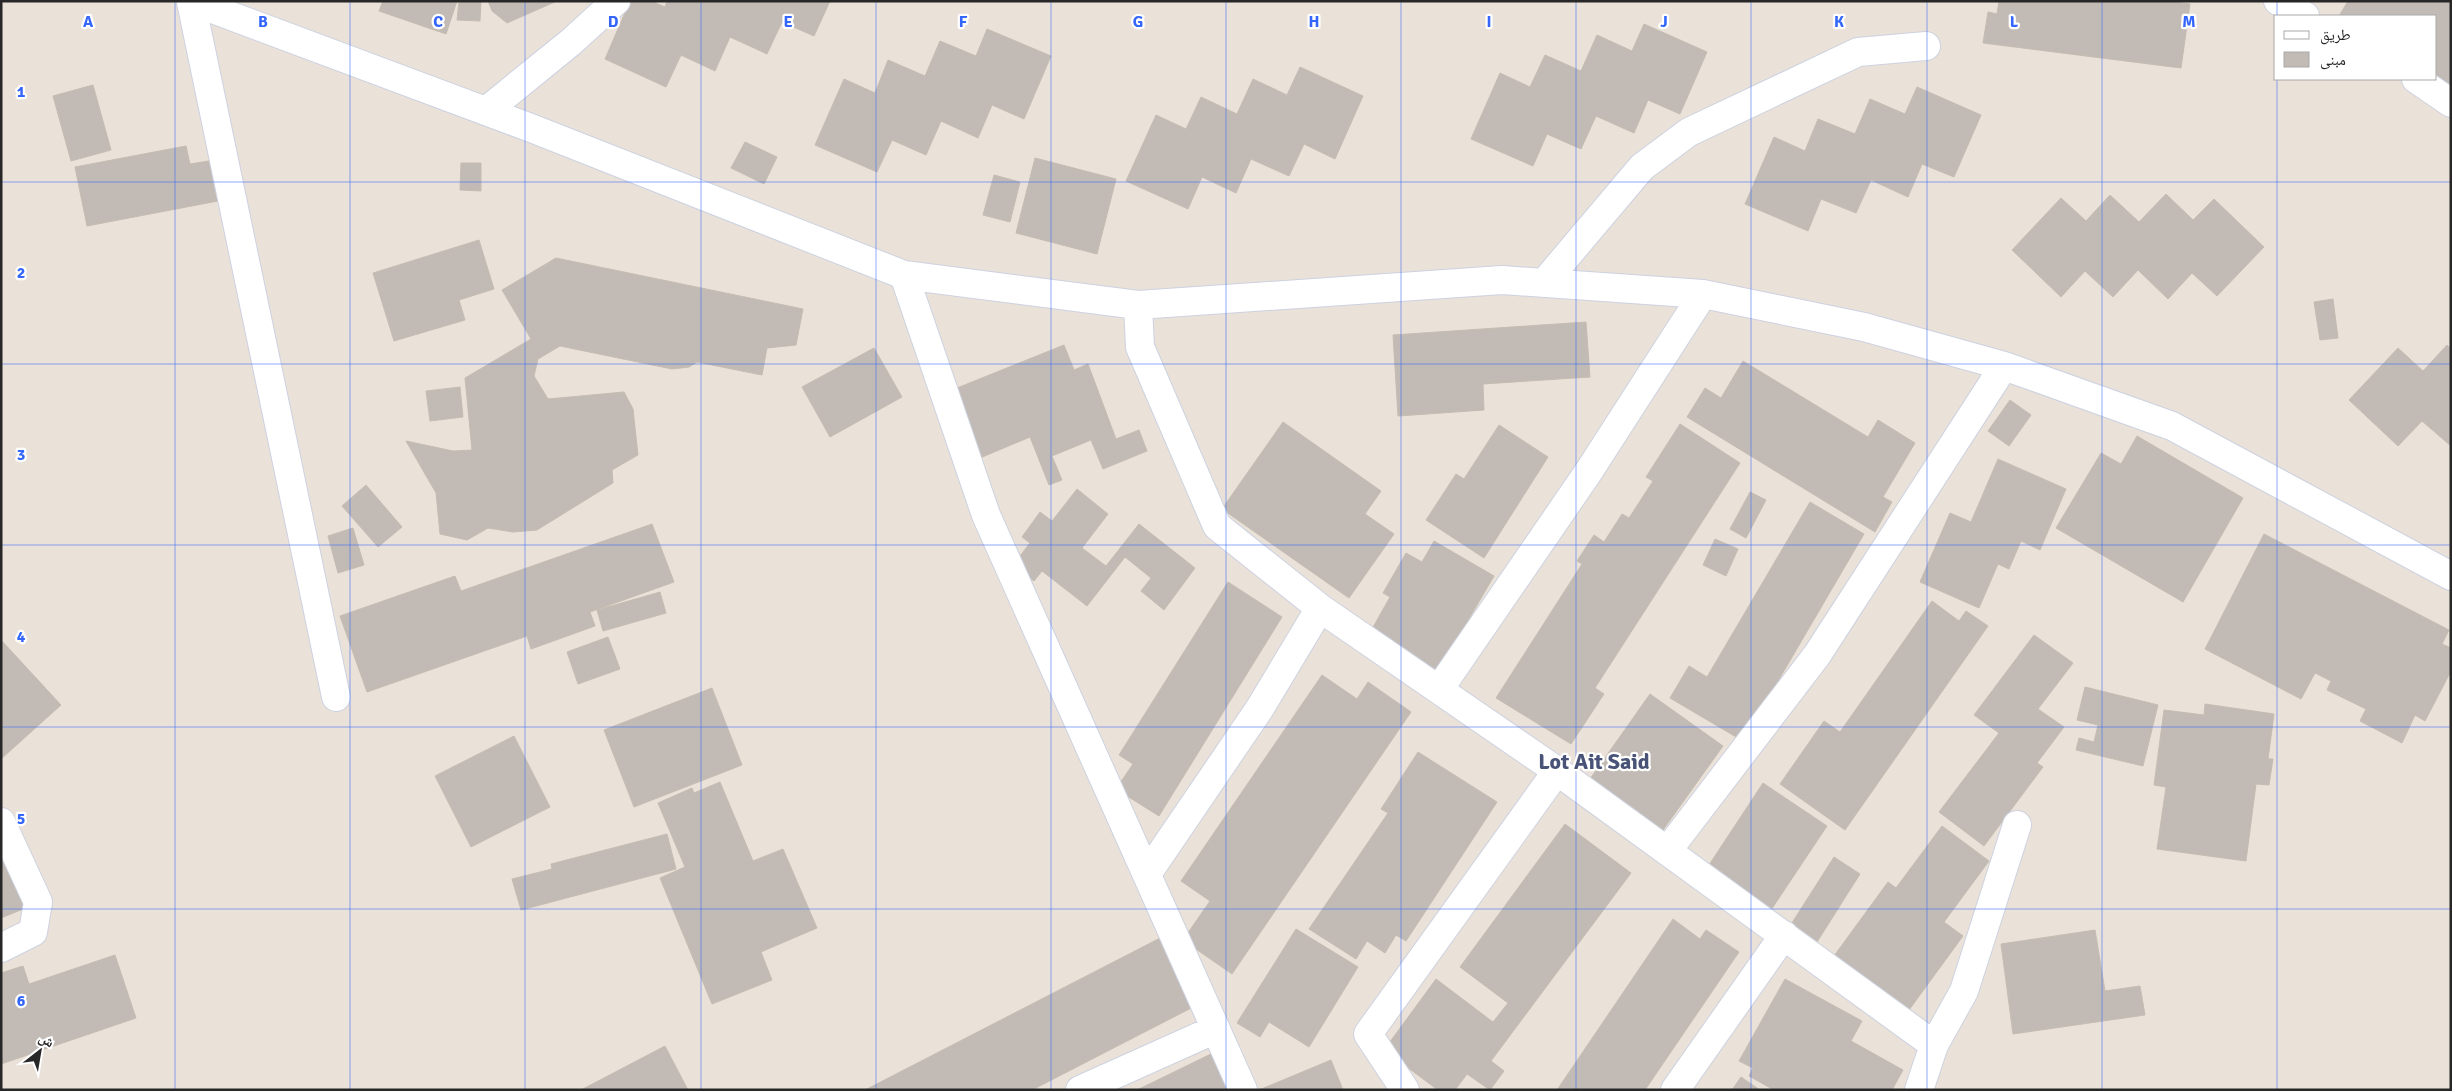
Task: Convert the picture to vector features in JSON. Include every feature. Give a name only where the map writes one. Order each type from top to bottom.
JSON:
[{"type":"street","points":[[191,1],[486,111],[904,275],[1138,305],[1502,280],[1703,294],[1864,327],[2004,366],[2172,426],[2451,576]]},
{"type":"street","points":[[191,1],[336,697]]},
{"type":"street","points":[[486,111],[571,42],[616,1]]},
{"type":"street","points":[[2278,1],[2302,15]]},
{"type":"street","points":[[1544,283],[1642,167],[1689,132],[1858,52],[1926,46]]},
{"type":"street","points":[[2417,80],[2451,103]]},
{"type":"street","points":[[904,275],[986,515],[1243,1090]]},
{"type":"street","points":[[1440,688],[1590,471],[1703,294]]},
{"type":"street","points":[[1138,305],[1140,347],[1217,526],[1320,608],[1440,688],[1668,850],[1934,1045]]},
{"type":"street","points":[[1668,850],[1817,655],[2004,366]]},
{"type":"street","points":[[1147,874],[1260,708],[1320,608]]},
{"type":"street","points":[[1405,1090],[1368,1034],[1557,771]]},
{"type":"street","points":[[1,822],[38,902],[33,932],[1,948]]},
{"type":"street","points":[[1919,1090],[1934,1045],[1964,991],[2017,825]]},
{"type":"street","points":[[1676,1090],[1784,935]]},
{"type":"street","points":[[1080,1090],[1216,1029]]},
{"type":"building","points":[[383,1],[457,1],[446,34],[379,11]]},
{"type":"building","points":[[459,1],[481,1],[480,21],[457,20]]},
{"type":"building","points":[[488,1],[557,1],[507,23],[492,11]]},
{"type":"building","points":[[630,1],[651,1],[665,7],[667,1],[830,1],[814,36],[782,22],[767,54],[730,37],[715,71],[681,55],[666,87],[605,59]]},
{"type":"building","points":[[1999,1],[2167,1],[2190,4],[2181,68],[1983,43],[1988,12],[1997,14]]},
{"type":"building","points":[[2348,1],[2451,1],[2451,92],[2437,80],[2437,15],[2340,15]]},
{"type":"building","points":[[1644,24],[1707,52],[1680,114],[1648,100],[1634,133],[1596,116],[1581,149],[1547,134],[1533,166],[1471,139],[1500,73],[1530,87],[1545,55],[1581,71],[1597,35],[1632,51]]},
{"type":"building","points":[[987,29],[1051,56],[1024,119],[992,105],[978,138],[941,121],[926,155],[892,140],[877,172],[815,145],[844,79],[875,93],[888,60],[925,76],[940,41],[976,56]]},
{"type":"building","points":[[1300,67],[1363,96],[1335,159],[1304,144],[1289,176],[1251,159],[1236,193],[1202,177],[1188,209],[1126,181],[1156,115],[1186,129],[1201,97],[1237,114],[1253,79],[1287,95]]},
{"type":"building","points":[[93,85],[111,150],[71,161],[53,96]]},
{"type":"building","points":[[1917,87],[1981,115],[1954,177],[1922,164],[1908,197],[1871,180],[1856,213],[1821,199],[1808,231],[1745,204],[1774,137],[1805,151],[1818,119],[1855,134],[1870,99],[1905,114]]},
{"type":"building","points":[[745,142],[777,157],[764,184],[731,168]]},
{"type":"building","points":[[186,146],[190,164],[215,160],[223,200],[87,226],[75,167]]},
{"type":"building","points":[[1035,158],[1116,179],[1097,254],[1016,233]]},
{"type":"building","points":[[461,163],[481,163],[481,191],[460,190]]},
{"type":"building","points":[[994,175],[1020,182],[1010,222],[983,215]]},
{"type":"building","points":[[2166,194],[2193,220],[2214,199],[2264,247],[2217,296],[2192,273],[2168,299],[2138,270],[2113,297],[2085,271],[2061,297],[2012,250],[2061,198],[2086,221],[2110,195],[2139,222]]},
{"type":"building","points":[[479,240],[494,289],[459,300],[465,320],[394,341],[373,273]]},
{"type":"building","points":[[556,258],[803,309],[796,345],[767,348],[762,375],[697,362],[689,367],[672,369],[560,346],[538,359],[534,376],[548,399],[624,392],[633,409],[638,455],[612,470],[613,483],[537,530],[513,532],[488,528],[467,540],[440,534],[436,493],[406,441],[453,451],[472,450],[465,378],[531,339],[502,290]]},
{"type":"building","points":[[2333,299],[2338,338],[2320,340],[2314,302]]},
{"type":"building","points":[[1586,322],[1590,377],[1483,384],[1484,410],[1398,416],[1393,335]]},
{"type":"building","points":[[1064,345],[1074,370],[1088,364],[1116,439],[1139,430],[1147,451],[1103,469],[1091,440],[1052,456],[1062,480],[1049,485],[1030,437],[980,458],[952,390]]},
{"type":"building","points":[[2447,345],[2451,349],[2451,446],[2422,421],[2398,446],[2349,400],[2398,348],[2423,371]]},
{"type":"building","points":[[874,348],[902,397],[830,437],[802,387]]},
{"type":"building","points":[[1743,361],[1868,437],[1878,420],[1915,443],[1883,497],[1892,502],[1875,532],[1687,417],[1705,388],[1721,398]]},
{"type":"building","points":[[460,387],[463,417],[430,421],[426,391]]},
{"type":"building","points":[[2010,400],[2031,415],[2009,446],[1988,431]]},
{"type":"building","points":[[1283,422],[1381,491],[1365,514],[1394,534],[1349,598],[1222,509]]},
{"type":"building","points":[[1680,424],[1740,463],[1595,688],[1604,694],[1571,744],[1496,698],[1582,564],[1577,561],[1594,535],[1604,542],[1622,514],[1629,518],[1653,481],[1646,477]]},
{"type":"building","points":[[1499,425],[1548,457],[1484,558],[1426,520],[1456,474],[1464,479]]},
{"type":"building","points":[[2137,436],[2243,498],[2183,602],[2056,528],[2101,453],[2121,464]]},
{"type":"building","points":[[1998,459],[2066,489],[2040,550],[2021,541],[2009,569],[1998,564],[1979,608],[1920,582],[1950,513],[1971,522]]},
{"type":"building","points":[[366,485],[402,527],[378,547],[342,506]]},
{"type":"building","points":[[1077,489],[1108,514],[1082,548],[1106,566],[1139,524],[1195,568],[1164,610],[1141,591],[1151,578],[1125,557],[1087,606],[1042,571],[1034,581],[1013,565],[1030,543],[1022,537],[1040,512],[1052,521]]},
{"type":"building","points":[[1750,492],[1766,500],[1746,538],[1730,529]]},
{"type":"building","points":[[1810,502],[1864,534],[1743,741],[1670,698],[1689,666],[1707,677]]},
{"type":"building","points":[[652,524],[674,582],[590,612],[595,626],[531,649],[527,636],[367,692],[340,616],[455,576],[461,591]]},
{"type":"building","points":[[353,528],[364,565],[338,573],[328,536]]},
{"type":"building","points":[[2264,534],[2449,630],[2442,644],[2451,648],[2451,671],[2425,721],[2415,715],[2402,743],[2360,721],[2366,709],[2327,690],[2331,681],[2315,673],[2301,699],[2205,649]]},
{"type":"building","points":[[1715,539],[1738,549],[1726,576],[1703,565]]},
{"type":"building","points":[[1434,541],[1494,576],[1435,677],[1367,638],[1390,597],[1383,593],[1406,553],[1422,562]]},
{"type":"building","points":[[1228,582],[1282,617],[1159,816],[1116,789],[1133,764],[1119,755]]},
{"type":"building","points":[[660,592],[666,613],[603,631],[597,610]]},
{"type":"building","points":[[1932,601],[1959,621],[1966,611],[1988,626],[1845,830],[1780,784],[1824,721],[1840,732]]},
{"type":"building","points":[[2034,635],[2073,663],[2038,709],[2064,727],[2037,763],[2043,767],[1984,846],[1939,812],[1999,733],[1974,715]]},
{"type":"building","points":[[608,637],[620,669],[578,684],[567,652]]},
{"type":"building","points":[[1,640],[61,705],[1,759]]},
{"type":"building","points":[[1322,675],[1357,699],[1368,682],[1411,712],[1232,974],[1183,940],[1210,901],[1181,881]]},
{"type":"building","points":[[2085,687],[2158,705],[2143,766],[2076,750],[2079,738],[2094,742],[2098,725],[2077,720]]},
{"type":"building","points":[[712,688],[742,765],[634,807],[604,730]]},
{"type":"building","points":[[1650,694],[1723,746],[1663,830],[1590,779]]},
{"type":"building","points":[[2205,704],[2274,714],[2268,759],[2273,759],[2269,785],[2256,784],[2246,861],[2157,849],[2166,787],[2154,785],[2164,710],[2204,715]]},
{"type":"building","points":[[514,736],[550,807],[471,847],[435,776]]},
{"type":"building","points":[[1418,752],[1497,802],[1406,941],[1396,935],[1385,953],[1367,941],[1356,959],[1309,929],[1388,813],[1381,809]]},
{"type":"building","points":[[720,782],[753,861],[783,849],[817,928],[761,952],[772,980],[712,1004],[660,878],[685,867],[658,803],[692,788],[694,793]]},
{"type":"building","points":[[1763,783],[1827,826],[1771,910],[1707,868]]},
{"type":"building","points":[[1565,824],[1631,873],[1491,1061],[1504,1071],[1490,1090],[1467,1074],[1455,1090],[1438,1090],[1384,1050],[1436,979],[1493,1022],[1508,1003],[1460,967]]},
{"type":"building","points":[[1942,826],[1989,861],[1944,922],[1963,936],[1909,1010],[1834,956],[1888,882],[1896,888]]},
{"type":"building","points":[[667,834],[676,869],[521,910],[512,879],[552,869],[551,864]]},
{"type":"building","points":[[13,856],[33,905],[1,918],[1,861]]},
{"type":"building","points":[[1834,857],[1860,874],[1817,942],[1790,926]]},
{"type":"building","points":[[1673,919],[1700,939],[1706,930],[1739,952],[1645,1090],[1557,1090]]},
{"type":"building","points":[[1296,929],[1358,967],[1309,1047],[1269,1022],[1260,1037],[1237,1023]]},
{"type":"building","points":[[2095,930],[2105,991],[2140,986],[2145,1015],[2013,1034],[2001,944]]},
{"type":"building","points":[[1164,936],[1199,1004],[1032,1090],[865,1090]]},
{"type":"building","points":[[115,955],[136,1018],[1,1064],[1,973],[23,966],[29,984]]},
{"type":"building","points":[[1785,979],[1862,1021],[1851,1041],[1903,1070],[1892,1090],[1774,1090],[1749,1076],[1753,1068],[1739,1061]]},
{"type":"building","points":[[665,1046],[688,1090],[581,1090]]},
{"type":"building","points":[[1215,1052],[1234,1090],[1137,1090]]},
{"type":"building","points":[[1331,1060],[1343,1090],[1259,1090]]},
{"type":"building","points":[[1741,1077],[1760,1090],[1732,1090]]},
{"type":"district","name":"Lot Ait Said","points":[[1594,761]]}]
